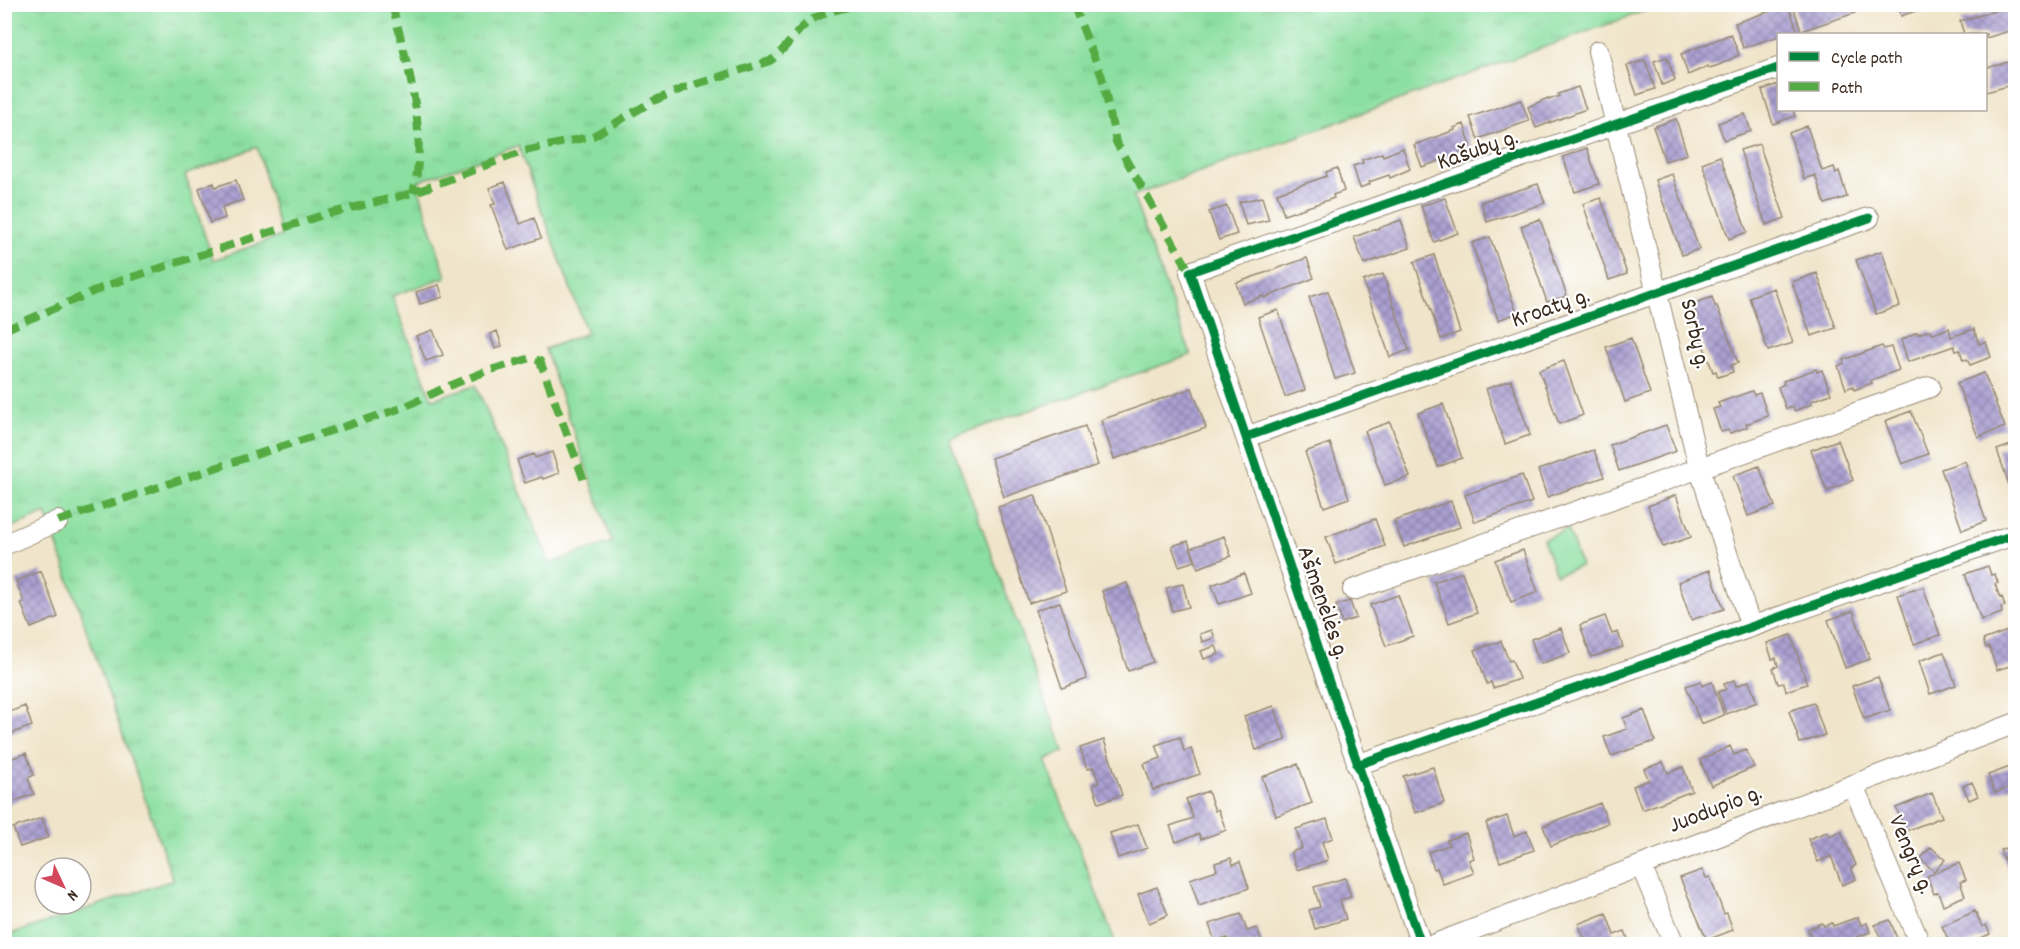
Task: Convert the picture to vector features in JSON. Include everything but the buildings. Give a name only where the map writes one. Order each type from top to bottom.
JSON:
[{"type":"street","name":"Sorbų g.","points":[[1598,51],[1699,467],[1751,627]]},
{"type":"street","name":"Kašubų g.","points":[[1190,272],[1777,69]]},
{"type":"street","name":"Kroatų g.","points":[[1246,437],[1869,218]]},
{"type":"street","name":"Ašmenėlės g.","points":[[1190,272],[1420,945]]},
{"type":"street","points":[[1353,590],[1930,387]]},
{"type":"street","points":[[4,545],[58,521]]},
{"type":"street","points":[[1357,765],[2016,534]]},
{"type":"street","name":"Juodupio g.","points":[[1435,945],[2016,723]]},
{"type":"street","name":"Vengrų g.","points":[[1853,785],[1920,945]]},
{"type":"street","points":[[1641,866],[1674,945]]},
{"type":"green space","points":[[5,5],[1661,5],[1133,196],[1191,355],[949,438],[1064,751],[1045,760],[1116,944],[5,944],[4,918],[11,934],[65,916],[93,916],[93,907],[173,880],[46,513],[5,530]],"holes":[[[518,146],[587,333],[545,349],[612,542],[550,563],[476,385],[432,399],[392,296],[446,277],[417,182]],[[257,147],[281,236],[213,260],[185,175]]]},
{"type":"green space","points":[[1568,529],[1581,566],[1556,575],[1543,539]]},
{"type":"marked path","points":[[392,4],[409,74],[417,123],[419,147],[413,193]]},
{"type":"marked path","points":[[4,330],[111,284],[323,215],[413,193],[524,151],[593,136],[653,101],[687,87],[770,61],[810,21],[860,4]]},
{"type":"marked path","points":[[1073,4],[1102,77],[1116,142],[1190,272]]},
{"type":"marked path","points":[[58,521],[402,408],[487,371],[531,358],[540,361],[586,486]]},
{"type":"cycle path","points":[[1421,944],[1323,665],[1190,272],[1777,68]]},
{"type":"cycle path","points":[[1246,437],[1869,218]]},
{"type":"cycle path","points":[[1357,765],[2016,534]]}]
